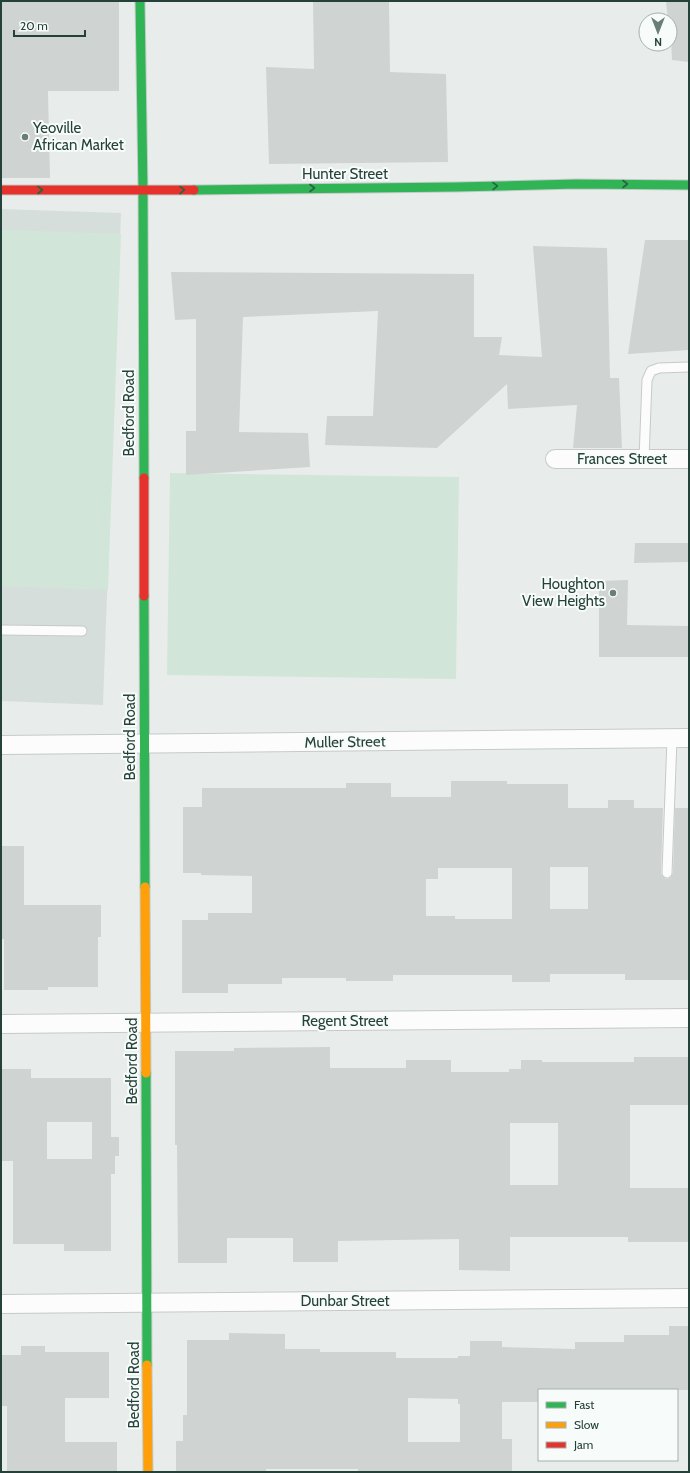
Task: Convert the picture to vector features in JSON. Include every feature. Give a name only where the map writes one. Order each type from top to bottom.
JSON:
[{"type":"street","name":"Bedford Road","points":[[140,1],[143,190],[148,1472]]},
{"type":"street","name":"Hunter Street","points":[[1,190],[456,187],[576,184],[689,185]]},
{"type":"street","name":"Frances Street","points":[[555,460],[689,459]]},
{"type":"street","name":"Muller Street","points":[[1,745],[680,738]]},
{"type":"street","name":"Regent Street","points":[[1,1024],[689,1018]]},
{"type":"street","name":"Dunbar Street","points":[[1,1304],[689,1298]]},
{"type":"lane","points":[[644,459],[647,380],[651,371],[659,368],[689,368]]},
{"type":"lane","points":[[1,630],[82,631]]},
{"type":"lane","points":[[667,873],[680,738]]},
{"type":"shaded area","points":[[1,209],[121,213],[103,705],[1,701]]},
{"type":"green space","points":[[1,230],[121,234],[108,590],[1,586]]},
{"type":"green space","points":[[170,473],[459,477],[456,679],[167,675]]},
{"type":"building","name":"Yeoville African Market","points":[[1,1],[119,1],[119,91],[48,91],[50,178],[1,178]]},
{"type":"building","points":[[313,1],[389,1],[390,72],[446,74],[448,162],[269,164],[266,67],[314,69]]},
{"type":"building","points":[[666,1],[689,1],[689,62],[672,60],[672,52],[678,52],[678,12],[667,12]]},
{"type":"building","points":[[645,240],[689,240],[689,350],[628,354]]},
{"type":"building","points":[[533,246],[607,248],[610,378],[619,378],[622,448],[573,448],[577,405],[508,409],[507,384],[437,448],[325,445],[327,416],[373,416],[378,311],[243,317],[239,432],[308,433],[310,467],[186,475],[186,431],[196,431],[196,319],[175,320],[171,272],[474,274],[474,337],[502,337],[499,355],[542,357]]},
{"type":"building","points":[[635,543],[689,543],[689,562],[634,563]]},
{"type":"building","name":"Houghton View Heights","points":[[628,580],[627,625],[689,626],[689,657],[599,657],[599,581]]},
{"type":"building","points":[[451,781],[507,781],[507,784],[568,784],[568,808],[608,808],[608,800],[634,800],[634,808],[663,808],[661,873],[666,879],[670,878],[673,873],[675,808],[689,808],[689,980],[625,980],[625,974],[550,974],[550,982],[512,982],[512,975],[393,975],[393,981],[346,981],[346,978],[282,978],[282,984],[228,984],[228,993],[182,993],[182,920],[208,920],[208,913],[252,913],[252,876],[201,875],[201,873],[183,873],[183,807],[202,807],[202,788],[346,788],[346,783],[391,783],[391,797],[451,797]],"holes":[[[550,867],[588,867],[588,909],[550,909]],[[438,868],[512,868],[512,919],[455,919],[455,916],[426,916],[426,879],[438,879]]]},
{"type":"building","points":[[1,846],[24,846],[24,905],[101,905],[101,937],[98,937],[98,987],[48,987],[48,990],[4,990],[4,939],[1,939]]},
{"type":"building","points":[[330,1047],[330,1068],[406,1068],[406,1060],[451,1060],[451,1072],[509,1072],[509,1069],[521,1069],[521,1060],[542,1060],[542,1062],[634,1062],[634,1057],[689,1057],[689,1105],[630,1105],[630,1188],[689,1188],[689,1242],[628,1242],[628,1237],[510,1237],[510,1271],[459,1270],[459,1239],[338,1241],[338,1262],[293,1262],[293,1238],[227,1238],[227,1263],[178,1263],[177,1145],[175,1145],[175,1051],[234,1051],[234,1048]],"holes":[[[510,1123],[558,1123],[558,1185],[510,1185]]]},
{"type":"building","points":[[1,1069],[31,1069],[31,1078],[111,1078],[111,1137],[119,1137],[119,1156],[115,1156],[115,1174],[111,1174],[111,1251],[64,1251],[64,1244],[13,1244],[13,1161],[1,1161]],"holes":[[[47,1122],[92,1122],[92,1159],[47,1159]]]},
{"type":"building","points":[[669,1326],[688,1326],[689,1390],[538,1389],[538,1402],[502,1402],[502,1439],[512,1439],[512,1472],[358,1472],[358,1469],[266,1469],[266,1472],[176,1472],[176,1441],[183,1441],[183,1415],[187,1415],[187,1340],[229,1340],[229,1333],[285,1334],[285,1349],[320,1349],[320,1352],[396,1352],[396,1358],[458,1358],[458,1356],[470,1356],[470,1341],[502,1341],[502,1347],[575,1349],[575,1342],[624,1342],[624,1335],[669,1335]],"holes":[[[408,1398],[458,1399],[458,1404],[460,1404],[460,1442],[408,1442]]]},
{"type":"building","points":[[21,1346],[45,1346],[45,1352],[109,1352],[109,1398],[65,1398],[65,1442],[117,1442],[117,1472],[7,1472],[7,1406],[1,1406],[1,1355],[21,1355]]},
{"type":"traffic: fast","points":[[140,1],[143,190],[144,478]]},
{"type":"traffic: fast","points":[[194,190],[576,184],[689,185]]},
{"type":"traffic: fast","points":[[144,596],[145,887]]},
{"type":"traffic: fast","points":[[146,1073],[147,1365]]},
{"type":"traffic: slow","points":[[145,887],[146,1073]]},
{"type":"traffic: slow","points":[[147,1365],[148,1472]]},
{"type":"traffic: jam","points":[[1,190],[194,190]]},
{"type":"traffic: jam","points":[[144,478],[144,596]]},
{"type":"place","name":"Yeoville African Market","points":[[25,137]]},
{"type":"place","name":"Houghton View Heights","points":[[613,593]]}]
